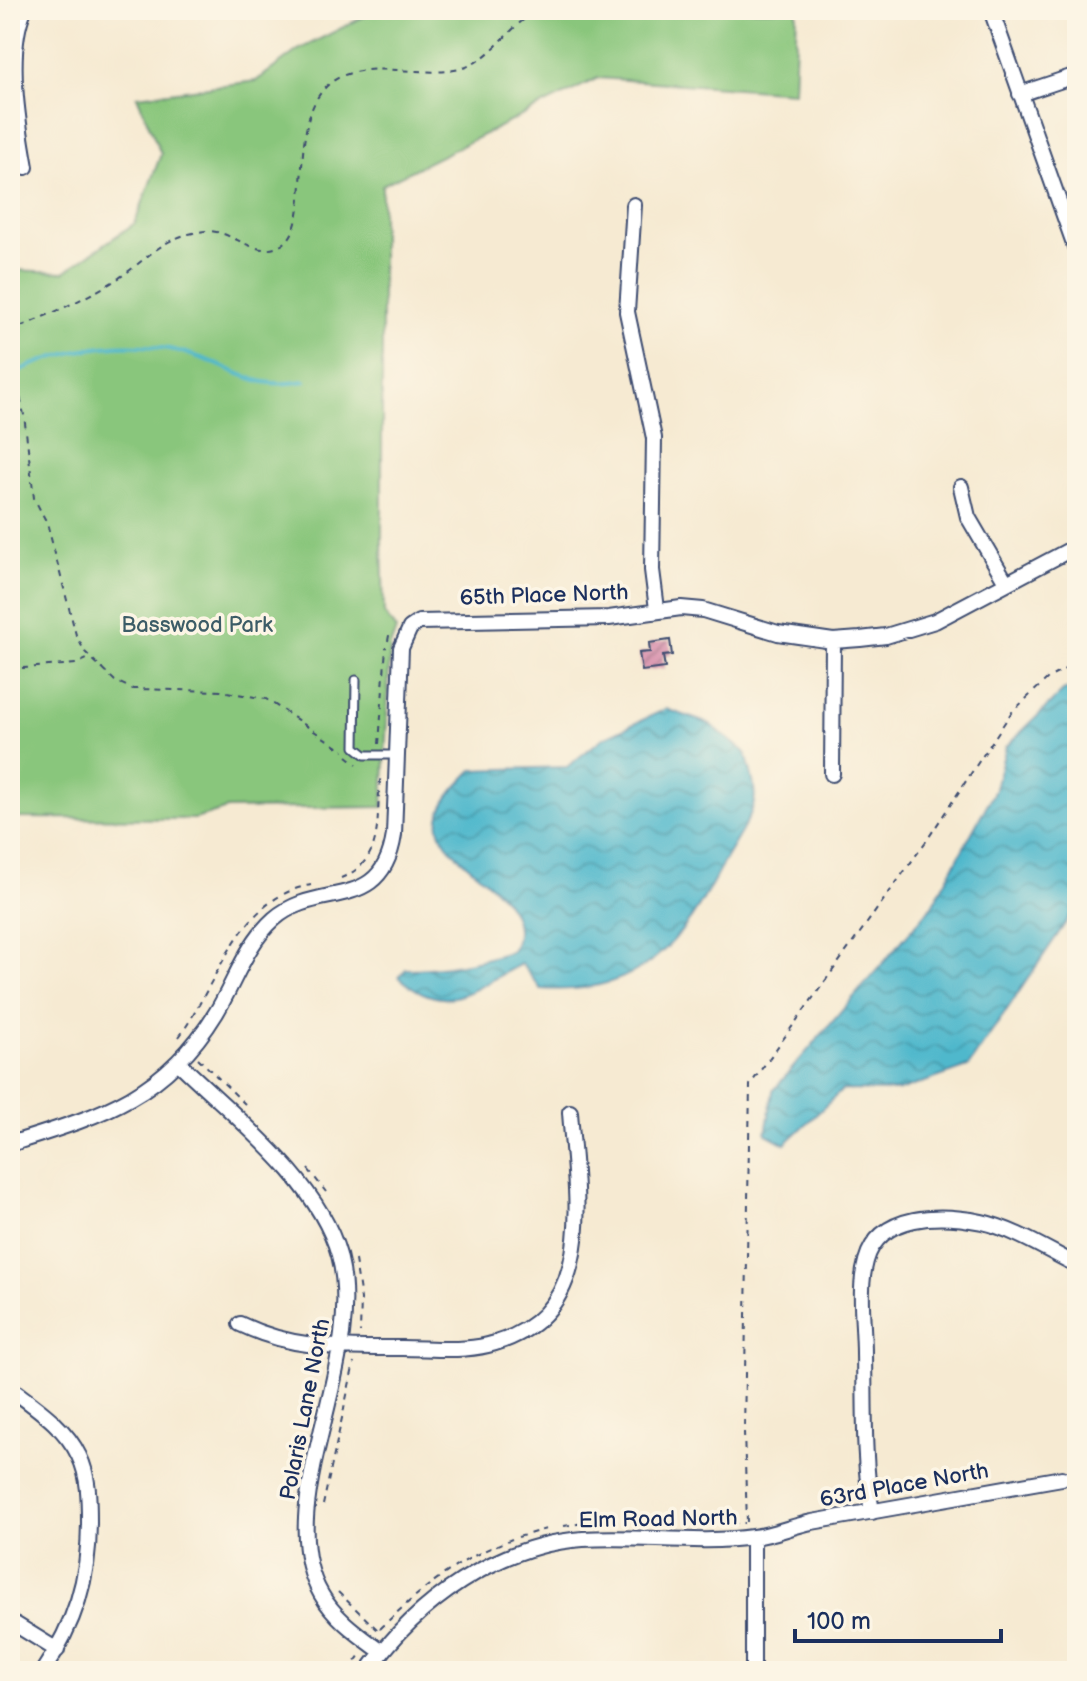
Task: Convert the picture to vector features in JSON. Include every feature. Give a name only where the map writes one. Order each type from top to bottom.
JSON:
[{"type":"street","points":[[24,10],[16,34],[16,59],[19,127],[26,167]]},
{"type":"street","points":[[991,10],[1077,252]]},
{"type":"street","points":[[1020,94],[1077,75]]},
{"type":"street","points":[[634,205],[627,312],[654,438],[652,570],[657,609]]},
{"type":"street","points":[[961,487],[968,517],[1006,582]]},
{"type":"street","name":"65th Place North","points":[[10,1144],[118,1108],[156,1082],[178,1062],[217,1011],[263,930],[293,906],[359,890],[374,880],[387,861],[394,835],[401,648],[410,628],[419,622],[609,618],[657,609],[703,610],[778,633],[833,641],[907,630],[956,611],[1077,546]]},
{"type":"street","points":[[832,774],[833,641]]},
{"type":"street","name":"Polaris Lane North","points":[[178,1062],[291,1172],[328,1225],[345,1287],[341,1348],[307,1506],[305,1544],[320,1593],[341,1620],[375,1647]]},
{"type":"street","points":[[240,1324],[268,1337],[303,1346],[466,1349],[507,1339],[546,1312],[572,1270],[577,1246],[570,1112]]},
{"type":"street","points":[[872,1512],[865,1452],[864,1268],[874,1243],[887,1230],[920,1219],[983,1222],[1077,1265]]},
{"type":"street","points":[[10,1388],[66,1435],[80,1456],[87,1481],[87,1570],[81,1601],[43,1671]]},
{"type":"street","name":"63rd Place North","points":[[753,1537],[807,1523],[1062,1478]]},
{"type":"street","points":[[753,1537],[753,1671]]},
{"type":"street","name":"Elm Road North","points":[[368,1671],[375,1647],[438,1597],[505,1559],[581,1539],[753,1537]]},
{"type":"street","points":[[10,1621],[57,1650]]},
{"type":"lane","points":[[356,680],[355,747],[359,753],[396,755]]},
{"type":"path","points":[[10,331],[117,279],[182,236],[209,231],[250,247],[265,249],[282,245],[294,232],[299,216],[304,132],[310,112],[323,89],[354,72],[464,68],[540,10]]},
{"type":"path","points":[[10,351],[26,429],[34,498],[47,523],[76,635],[90,658],[115,681],[133,689],[221,691],[266,699],[342,747],[350,761],[363,766]]},
{"type":"path","points":[[334,881],[355,872],[371,855],[378,831],[383,658],[390,630]]},
{"type":"path","points":[[10,669],[76,664],[90,658]]},
{"type":"path","points":[[753,1537],[747,1523],[744,1432],[750,1085],[927,840],[1011,713],[1048,678],[1077,663]]},
{"type":"path","points":[[254,1113],[178,1039],[196,1014],[249,921],[269,902],[296,887],[321,883]]},
{"type":"path","points":[[307,1168],[325,1192]]},
{"type":"path","points":[[322,1508],[357,1348],[361,1299],[353,1256]]},
{"type":"path","points":[[332,1583],[362,1617],[379,1630],[375,1647],[348,1671]]},
{"type":"green space","name":"Basswood Park","points":[[377,10],[797,10],[794,92],[598,78],[382,185],[384,613],[396,630],[390,646],[383,807],[227,809],[195,819],[10,818],[10,270],[64,272],[135,223],[161,154],[137,96],[256,81],[298,50]]},
{"type":"water","points":[[1077,684],[1077,906],[968,1067],[899,1091],[842,1090],[785,1144],[766,1134],[773,1091],[932,906],[994,792],[1006,747],[1063,691]]},
{"type":"water","points":[[666,709],[709,724],[746,753],[755,797],[745,825],[691,918],[674,940],[654,959],[631,974],[605,984],[576,989],[541,989],[521,964],[474,990],[446,998],[416,990],[399,977],[406,969],[460,964],[512,951],[517,929],[512,910],[499,893],[449,847],[440,831],[440,814],[446,801],[468,775],[473,770],[567,767],[603,738]]},
{"type":"building","points":[[670,640],[672,655],[663,656],[665,668],[642,671],[639,653],[650,652],[649,643]]},
{"type":"waterway","points":[[10,375],[80,351],[128,346],[177,351],[262,382],[305,381]]}]
